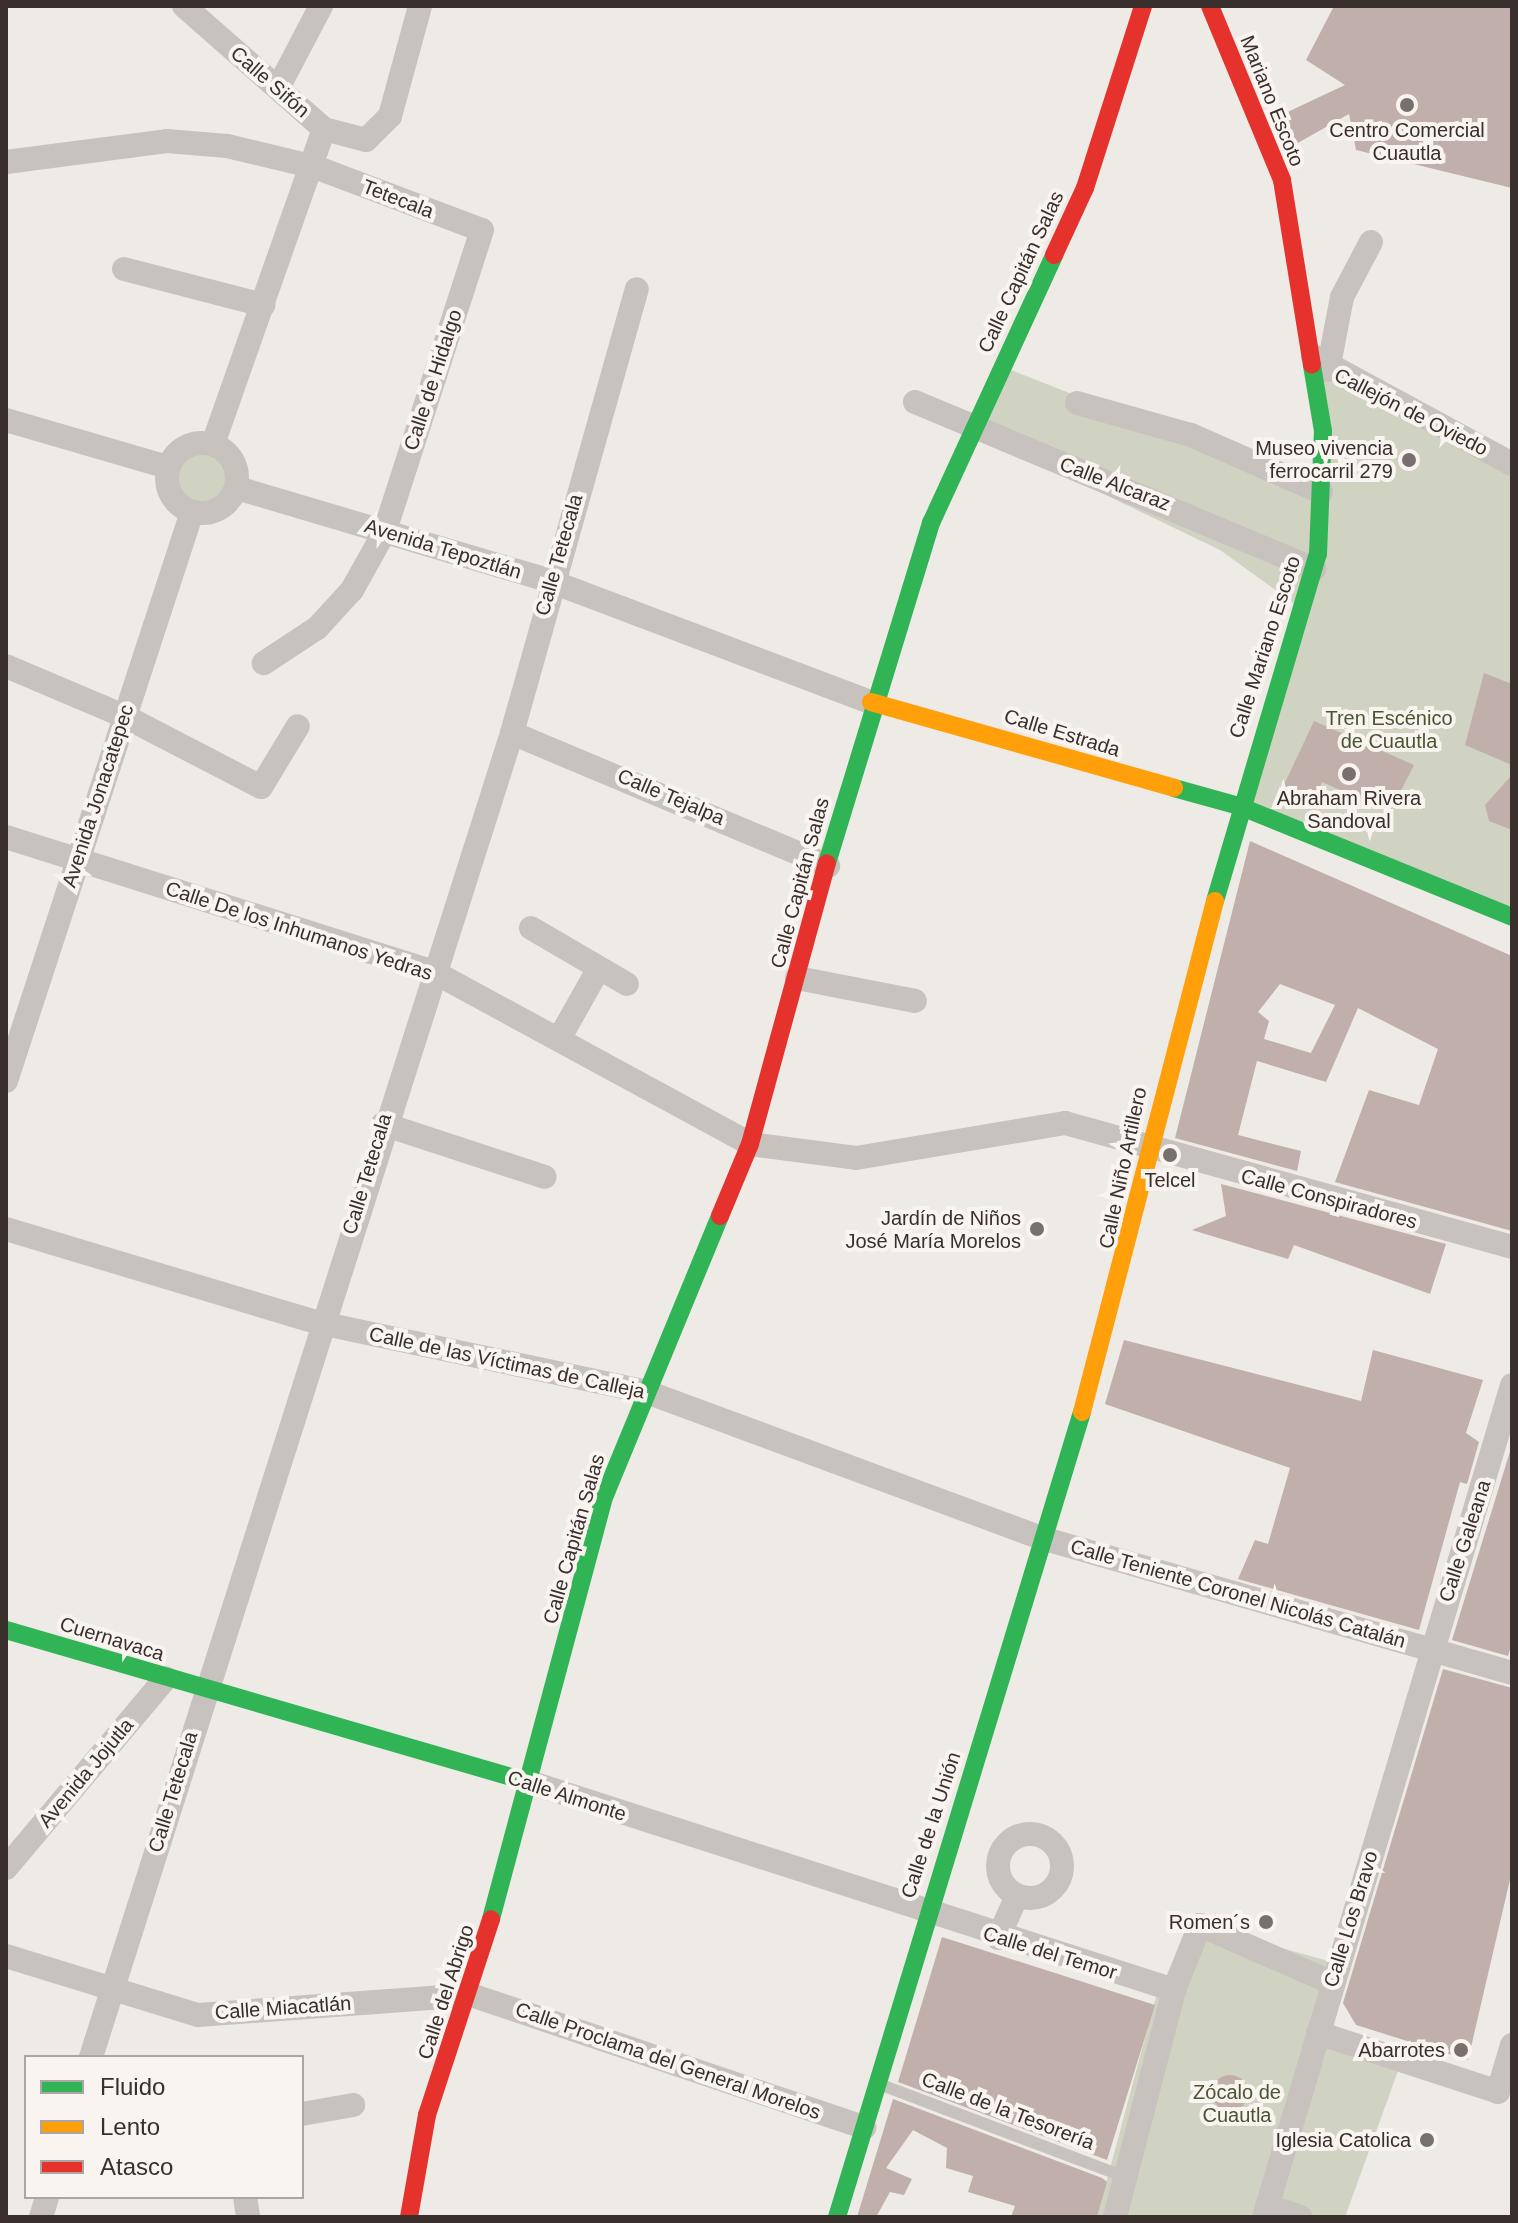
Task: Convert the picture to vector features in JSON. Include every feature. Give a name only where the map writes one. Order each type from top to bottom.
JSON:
[{"type":"street","name":"Calle Sifón","points":[[184,6],[324,129],[366,140],[390,116],[420,6]]},
{"type":"street","points":[[278,88],[321,6]]},
{"type":"street","name":"Calle Capitán Salas","points":[[532,1783],[605,1495],[644,1391],[750,1144],[871,702],[971,430],[1085,188],[1143,6]]},
{"type":"street","name":"Mariano Escoto","points":[[1210,6],[1282,180],[1321,363]]},
{"type":"street","points":[[213,444],[315,167],[324,129]]},
{"type":"street","name":"Tetecala","points":[[6,162],[167,141],[315,167],[482,230]]},
{"type":"street","name":"Calle de Hidalgo","points":[[264,663],[317,628],[352,590],[385,531],[482,230]]},
{"type":"street","points":[[1321,363],[1342,297],[1371,242]]},
{"type":"street","points":[[124,269],[263,305]]},
{"type":"street","name":"Calle Tetecala","points":[[92,2055],[383,1124],[512,733],[550,581],[637,289]]},
{"type":"street","name":"Callejón de Oviedo","points":[[1321,363],[1512,464]]},
{"type":"street","name":"Calle Mariano Escoto","points":[[1239,806],[1314,569],[1321,492],[1321,363]]},
{"type":"street","name":"Calle Alcaraz","points":[[915,402],[971,430],[1137,490],[1314,569]]},
{"type":"street","points":[[1077,403],[1191,435],[1321,492]]},
{"type":"street","points":[[6,420],[168,467]]},
{"type":"street","points":[[195,443],[213,444],[237,470],[237,488],[227,504],[192,512],[172,494],[168,467],[195,443]]},
{"type":"street","name":"Avenida Tepoztlán","points":[[237,488],[550,581],[871,702]]},
{"type":"street","name":"Avenida Jonacatepec","points":[[6,1081],[76,859],[192,512]]},
{"type":"street","points":[[6,666],[124,716],[261,787],[298,726]]},
{"type":"street","name":"Calle Estrada","points":[[871,702],[1239,806],[1512,917]]},
{"type":"street","name":"Calle Tejalpa","points":[[512,733],[828,866]]},
{"type":"street","name":"Calle Niño Artillero","points":[[1045,1539],[1131,1243],[1146,1152],[1239,806]]},
{"type":"street","name":"Calle De los Inhumanos Yedras","points":[[6,837],[432,971],[750,1144]]},
{"type":"street","points":[[531,928],[627,984]]},
{"type":"street","points":[[559,1039],[599,968]]},
{"type":"street","points":[[797,978],[915,1001]]},
{"type":"street","name":"Calle Conspiradores","points":[[750,1144],[856,1158],[1065,1123],[1146,1152],[1512,1247]]},
{"type":"street","points":[[383,1124],[545,1177]]},
{"type":"street","name":"Calle de las Víctimas de Calleja","points":[[6,1229],[320,1323],[644,1391],[1045,1539]]},
{"type":"street","name":"Calle Galeana","points":[[1430,1650],[1505,1442],[1512,1385]]},
{"type":"street","name":"Calle Teniente Coronel Nicolás Catalán","points":[[1045,1539],[1512,1673]]},
{"type":"street","name":"Calle de la Unión","points":[[837,2217],[879,2084],[926,1914],[1045,1539]]},
{"type":"street","name":"Cuernavaca","points":[[6,1630],[205,1689]]},
{"type":"street","name":"Calle Los Bravo","points":[[1268,2203],[1430,1650]]},
{"type":"street","name":"Avenida Jojutla","points":[[6,1868],[166,1678]]},
{"type":"street","name":"Calle Almonte","points":[[205,1689],[532,1783],[926,1914]]},
{"type":"street","name":"Calle del Abrigo","points":[[409,2217],[427,2115],[471,1995],[532,1783]]},
{"type":"street","points":[[998,1938],[1017,1896]]},
{"type":"street","name":"Calle del Temor","points":[[926,1914],[1174,1990]]},
{"type":"street","points":[[1115,2217],[1123,2176],[1174,1990],[1200,1925],[1332,1983]]},
{"type":"street","name":"Calle Miacatlán","points":[[6,1956],[198,2015],[471,1995]]},
{"type":"street","name":"Calle Proclama del General Morelos","points":[[471,1995],[864,2127]]},
{"type":"street","points":[[1318,2033],[1498,2092],[1512,2045]]},
{"type":"street","points":[[304,2114],[353,2105]]},
{"type":"street","points":[[1268,2203],[1300,2217]]},
{"type":"lane","name":"Calle de la Tesorería","points":[[879,2084],[1123,2176]]},
{"type":"green space","name":"Tren Escénico de Cuautla","points":[[1313,356],[1512,464],[1512,917],[1239,806],[1299,607],[1220,550],[971,430],[1001,366],[1321,492]]},
{"type":"green space","points":[[209,443],[231,458],[237,478],[235,492],[227,503],[216,511],[195,513],[177,503],[169,492],[167,471],[177,453],[188,445]]},
{"type":"green space","name":"Zócalo de Cuautla","points":[[1200,1925],[1339,1964],[1318,2033],[1402,2060],[1345,2217],[1097,2217],[1159,1986],[1173,1990]]},
{"type":"building","name":"Centro Comercial Cuautla","points":[[1334,6],[1512,6],[1512,188],[1356,150],[1349,114],[1289,148],[1277,117],[1345,85],[1306,60]]},
{"type":"building","points":[[1484,673],[1512,684],[1512,765],[1465,745]]},
{"type":"building","name":"Abraham Rivera Sandoval","points":[[1314,721],[1414,765],[1390,812],[1322,782],[1314,800],[1283,787]]},
{"type":"building","points":[[1512,775],[1512,830],[1489,821],[1485,805]]},
{"type":"building","points":[[1250,841],[1512,956],[1512,1231],[1335,1182],[1369,1090],[1419,1105],[1438,1049],[1358,1008],[1326,1082],[1257,1061],[1238,1135],[1301,1151],[1297,1171],[1175,1138]],"holes":[[[1280,984],[1335,1005],[1311,1053],[1264,1039],[1269,1021],[1258,1012]]]},
{"type":"building","points":[[1221,1184],[1446,1244],[1430,1294],[1294,1245],[1288,1259],[1192,1230],[1226,1216]]},
{"type":"building","points":[[1124,1340],[1361,1401],[1373,1350],[1483,1380],[1466,1433],[1479,1442],[1467,1484],[1460,1482],[1419,1630],[1238,1579],[1255,1540],[1268,1544],[1290,1468],[1105,1404]]},
{"type":"building","points":[[1512,1445],[1512,1643],[1508,1656],[1452,1640]]},
{"type":"building","points":[[1443,1669],[1512,1688],[1512,1871],[1468,2060],[1356,2025],[1343,2003]]},
{"type":"building","points":[[942,1937],[1155,2005],[1107,2160],[898,2082]]},
{"type":"building","points":[[1230,2075],[1243,2080],[1248,2093],[1243,2106],[1230,2111],[1217,2106],[1212,2093],[1217,2080]]},
{"type":"building","points":[[893,2099],[1102,2178],[1107,2182],[1097,2217],[1011,2217],[1015,2206],[968,2192],[973,2176],[946,2168],[947,2148],[913,2130],[886,2168],[912,2179],[904,2195],[890,2192],[876,2217],[857,2217]]},
{"type":"traffic: fast","points":[[827,863],[931,523],[1054,255]]},
{"type":"traffic: fast","points":[[1215,901],[1318,554],[1323,431],[1312,365]]},
{"type":"traffic: fast","points":[[1174,788],[1239,806],[1512,917]]},
{"type":"traffic: fast","points":[[491,1919],[605,1495],[720,1216]]},
{"type":"traffic: fast","points":[[837,2217],[1082,1412]]},
{"type":"traffic: fast","points":[[6,1630],[532,1783]]},
{"type":"traffic: slow","points":[[871,702],[1174,788]]},
{"type":"traffic: slow","points":[[1082,1412],[1215,901]]},
{"type":"traffic: jam","points":[[1054,255],[1085,188],[1143,6]]},
{"type":"traffic: jam","points":[[1210,6],[1282,180],[1312,365]]},
{"type":"traffic: jam","points":[[720,1216],[750,1144],[827,863]]},
{"type":"traffic: jam","points":[[409,2217],[427,2115],[491,1919]]},
{"type":"place","name":"Centro Comercial Cuautla","points":[[1407,105]]},
{"type":"place","name":"Museo vivencia ferrocarril 279","points":[[1409,460]]},
{"type":"place","name":"Abraham Rivera Sandoval","points":[[1349,774]]},
{"type":"place","name":"Telcel","points":[[1170,1155]]},
{"type":"place","name":"Jardín de Niños José María Morelos","points":[[1037,1229]]},
{"type":"place","name":"Romen´s","points":[[1266,1922]]},
{"type":"place","name":"Abarrotes","points":[[1461,2050]]},
{"type":"place","name":"Iglesia Catolica","points":[[1427,2140]]}]
